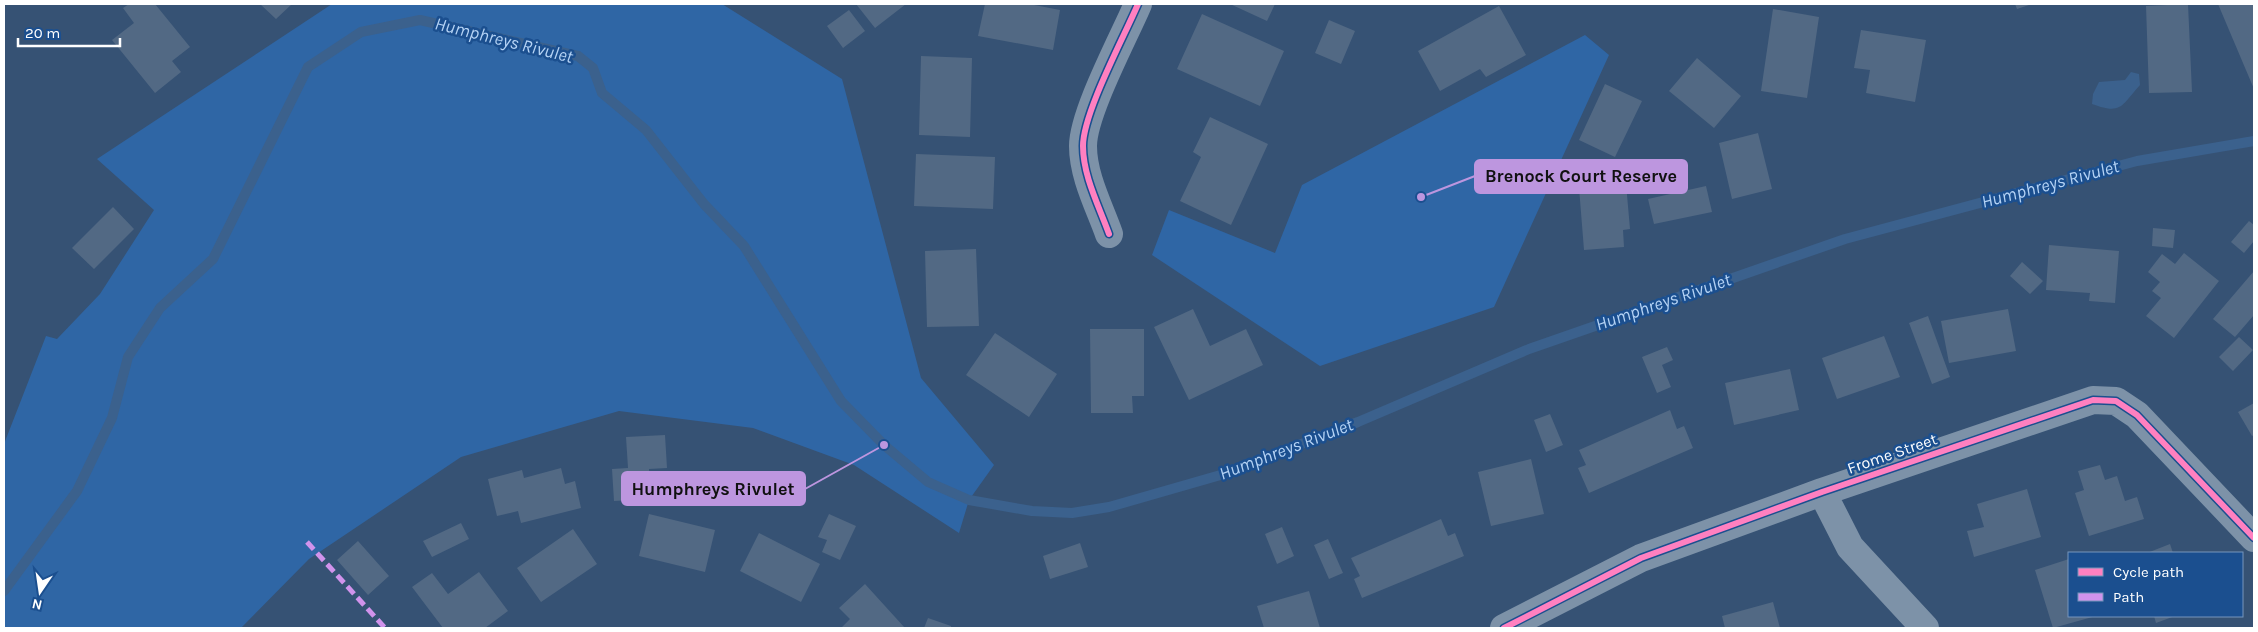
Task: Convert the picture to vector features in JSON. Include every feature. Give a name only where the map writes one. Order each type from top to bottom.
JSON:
[{"type":"street","points":[[1110,234],[1087,174],[1083,145],[1089,116],[1138,4]]},
{"type":"street","name":"Frome Street","points":[[1504,628],[1641,558],[1822,492],[2080,403],[2105,399],[2116,401],[2137,415],[2254,538]]},
{"type":"street","points":[[1822,492],[1850,547],[1925,628]]},
{"type":"shaded area","points":[[332,4],[722,4],[842,79],[921,378],[994,465],[969,500],[959,533],[854,465],[753,428],[619,411],[461,457],[309,559],[241,628],[4,628],[4,444],[46,336],[57,339],[100,294],[154,210],[97,159]]},
{"type":"shaded area","points":[[1585,35],[1609,55],[1494,307],[1320,366],[1152,255],[1169,210],[1275,253],[1302,185]]},
{"type":"shaded area","points":[[2131,72],[2139,74],[2140,85],[2124,103],[2109,109],[2092,104],[2093,94],[2099,82],[2125,80]]},
{"type":"building","points":[[129,4],[155,4],[190,47],[172,61],[181,72],[155,93],[112,40],[134,23],[123,8]]},
{"type":"building","points":[[260,4],[292,4],[276,19]]},
{"type":"building","points":[[856,4],[906,4],[875,28]]},
{"type":"building","points":[[985,4],[1029,4],[1060,10],[1053,50],[978,36]]},
{"type":"building","points":[[1230,4],[1275,4],[1267,21]]},
{"type":"building","points":[[2015,4],[2032,4],[2017,9]]},
{"type":"building","points":[[2188,4],[2192,92],[2149,93],[2146,6]]},
{"type":"building","points":[[2218,4],[2254,4],[2254,89]]},
{"type":"building","points":[[1499,6],[1526,55],[1486,77],[1480,69],[1440,91],[1418,51]]},
{"type":"building","points":[[1773,9],[1819,17],[1807,98],[1761,91]]},
{"type":"building","points":[[849,10],[865,31],[843,48],[827,26]]},
{"type":"building","points":[[1202,14],[1284,51],[1260,106],[1177,69]]},
{"type":"building","points":[[1329,20],[1355,31],[1341,64],[1315,53]]},
{"type":"building","points":[[1861,30],[1926,40],[1915,102],[1866,93],[1870,70],[1854,68]]},
{"type":"building","points":[[921,56],[972,58],[970,137],[919,135]]},
{"type":"building","points":[[1697,58],[1741,96],[1714,128],[1669,91]]},
{"type":"building","points":[[1605,84],[1642,101],[1615,157],[1579,140]]},
{"type":"building","points":[[1210,117],[1268,144],[1231,225],[1180,201],[1201,157],[1193,152]]},
{"type":"building","points":[[1758,133],[1772,189],[1732,199],[1719,143]]},
{"type":"building","points":[[916,154],[995,157],[993,209],[914,206]]},
{"type":"building","points":[[1625,172],[1630,229],[1623,230],[1624,247],[1584,250],[1578,175]]},
{"type":"building","points":[[1706,186],[1712,212],[1654,224],[1648,199]]},
{"type":"building","points":[[113,207],[134,229],[94,269],[72,248]]},
{"type":"building","points":[[2249,221],[2254,225],[2254,241],[2244,253],[2231,242]]},
{"type":"building","points":[[2153,228],[2175,230],[2173,248],[2152,246]]},
{"type":"building","points":[[2049,245],[2119,251],[2115,303],[2089,301],[2090,293],[2046,290]]},
{"type":"building","points":[[976,249],[979,326],[927,327],[925,251]]},
{"type":"building","points":[[2184,253],[2219,281],[2174,338],[2146,316],[2161,298],[2152,291],[2160,282],[2148,272],[2162,254],[2175,264]]},
{"type":"building","points":[[2022,262],[2043,281],[2030,294],[2010,276]]},
{"type":"building","points":[[2254,271],[2254,315],[2235,337],[2213,319]]},
{"type":"building","points":[[1193,309],[1210,346],[1246,329],[1263,365],[1189,400],[1154,327]]},
{"type":"building","points":[[2008,309],[2016,351],[1949,363],[1941,321]]},
{"type":"building","points":[[1928,316],[1950,377],[1932,384],[1909,323]]},
{"type":"building","points":[[1090,329],[1144,329],[1144,396],[1132,396],[1133,413],[1091,413]]},
{"type":"building","points":[[995,333],[1057,374],[1029,417],[966,375]]},
{"type":"building","points":[[1884,336],[1900,377],[1837,399],[1822,358]]},
{"type":"building","points":[[2239,337],[2253,350],[2233,371],[2219,357]]},
{"type":"building","points":[[1667,347],[1673,360],[1662,365],[1671,387],[1657,393],[1642,357]]},
{"type":"building","points":[[1790,369],[1799,410],[1734,425],[1725,383]]},
{"type":"building","points":[[2254,403],[2254,435],[2252,436],[2238,412]]},
{"type":"building","points":[[1670,410],[1677,429],[1684,426],[1693,448],[1589,493],[1578,468],[1586,465],[1579,450]]},
{"type":"building","points":[[1550,414],[1563,445],[1546,452],[1534,420]]},
{"type":"building","points":[[665,435],[667,468],[649,469],[650,485],[632,486],[633,500],[614,501],[612,469],[628,468],[626,437]]},
{"type":"building","points":[[1531,459],[1544,514],[1491,526],[1478,472]]},
{"type":"building","points":[[2100,465],[2105,480],[2117,476],[2125,501],[2137,497],[2144,519],[2089,536],[2075,493],[2084,490],[2078,471]]},
{"type":"building","points":[[561,468],[565,484],[575,481],[581,508],[521,523],[518,511],[497,516],[488,479],[522,470],[524,478]]},
{"type":"building","points":[[2027,489],[2041,537],[1974,557],[1967,531],[1984,527],[1977,504]]},
{"type":"building","points":[[649,514],[715,530],[705,572],[639,556]]},
{"type":"building","points":[[829,514],[856,526],[840,560],[822,552],[827,540],[818,537]]},
{"type":"building","points":[[1441,519],[1448,536],[1455,533],[1464,556],[1362,598],[1354,579],[1360,576],[1351,558]]},
{"type":"building","points":[[461,523],[469,539],[432,557],[423,541]]},
{"type":"building","points":[[1282,527],[1294,556],[1277,564],[1265,534]]},
{"type":"building","points":[[573,529],[597,564],[541,602],[517,568]]},
{"type":"building","points":[[759,533],[820,564],[801,602],[740,571]]},
{"type":"building","points":[[1328,539],[1343,573],[1329,579],[1314,545]]},
{"type":"building","points":[[358,541],[389,576],[368,595],[337,560]]},
{"type":"building","points":[[1080,543],[1088,567],[1050,579],[1043,556]]},
{"type":"building","points":[[2170,544],[2173,552],[2150,552]]},
{"type":"building","points":[[2068,559],[2068,617],[2092,617],[2053,628],[2035,570]]},
{"type":"building","points":[[479,572],[508,611],[485,628],[443,628],[412,587],[432,573],[448,594]]},
{"type":"building","points":[[865,584],[905,628],[841,628],[850,619],[839,608]]},
{"type":"building","points":[[1309,591],[1320,628],[1264,628],[1257,606]]},
{"type":"building","points":[[1773,602],[1780,628],[1725,628],[1722,616]]},
{"type":"building","points":[[2154,617],[2172,617],[2156,623]]},
{"type":"building","points":[[928,618],[951,626],[951,628],[924,628]]},
{"type":"waterway","name":"Humphreys Rivulet","points":[[4,591],[77,491],[112,418],[128,357],[160,308],[213,259],[308,67],[361,32],[420,20],[578,56],[593,68],[602,93],[646,130],[704,204],[744,246],[841,401],[884,445],[928,482],[969,500],[1032,511],[1072,513],[1109,507],[1224,474],[1358,422],[1529,349],[1845,239],[2137,161],[2254,141]]},
{"type":"marked path","points":[[307,542],[385,628]]},
{"type":"cycle path","points":[[1109,234],[1092,191],[1083,146],[1085,132],[1097,95],[1138,4]]},
{"type":"cycle path","points":[[1504,628],[1641,558],[1822,492],[2093,400],[2116,401],[2137,415],[2254,538]]},
{"type":"place","name":"Brenock Court Reserve","points":[[1421,197]]},
{"type":"place","name":"Humphreys Rivulet","points":[[884,445]]}]
